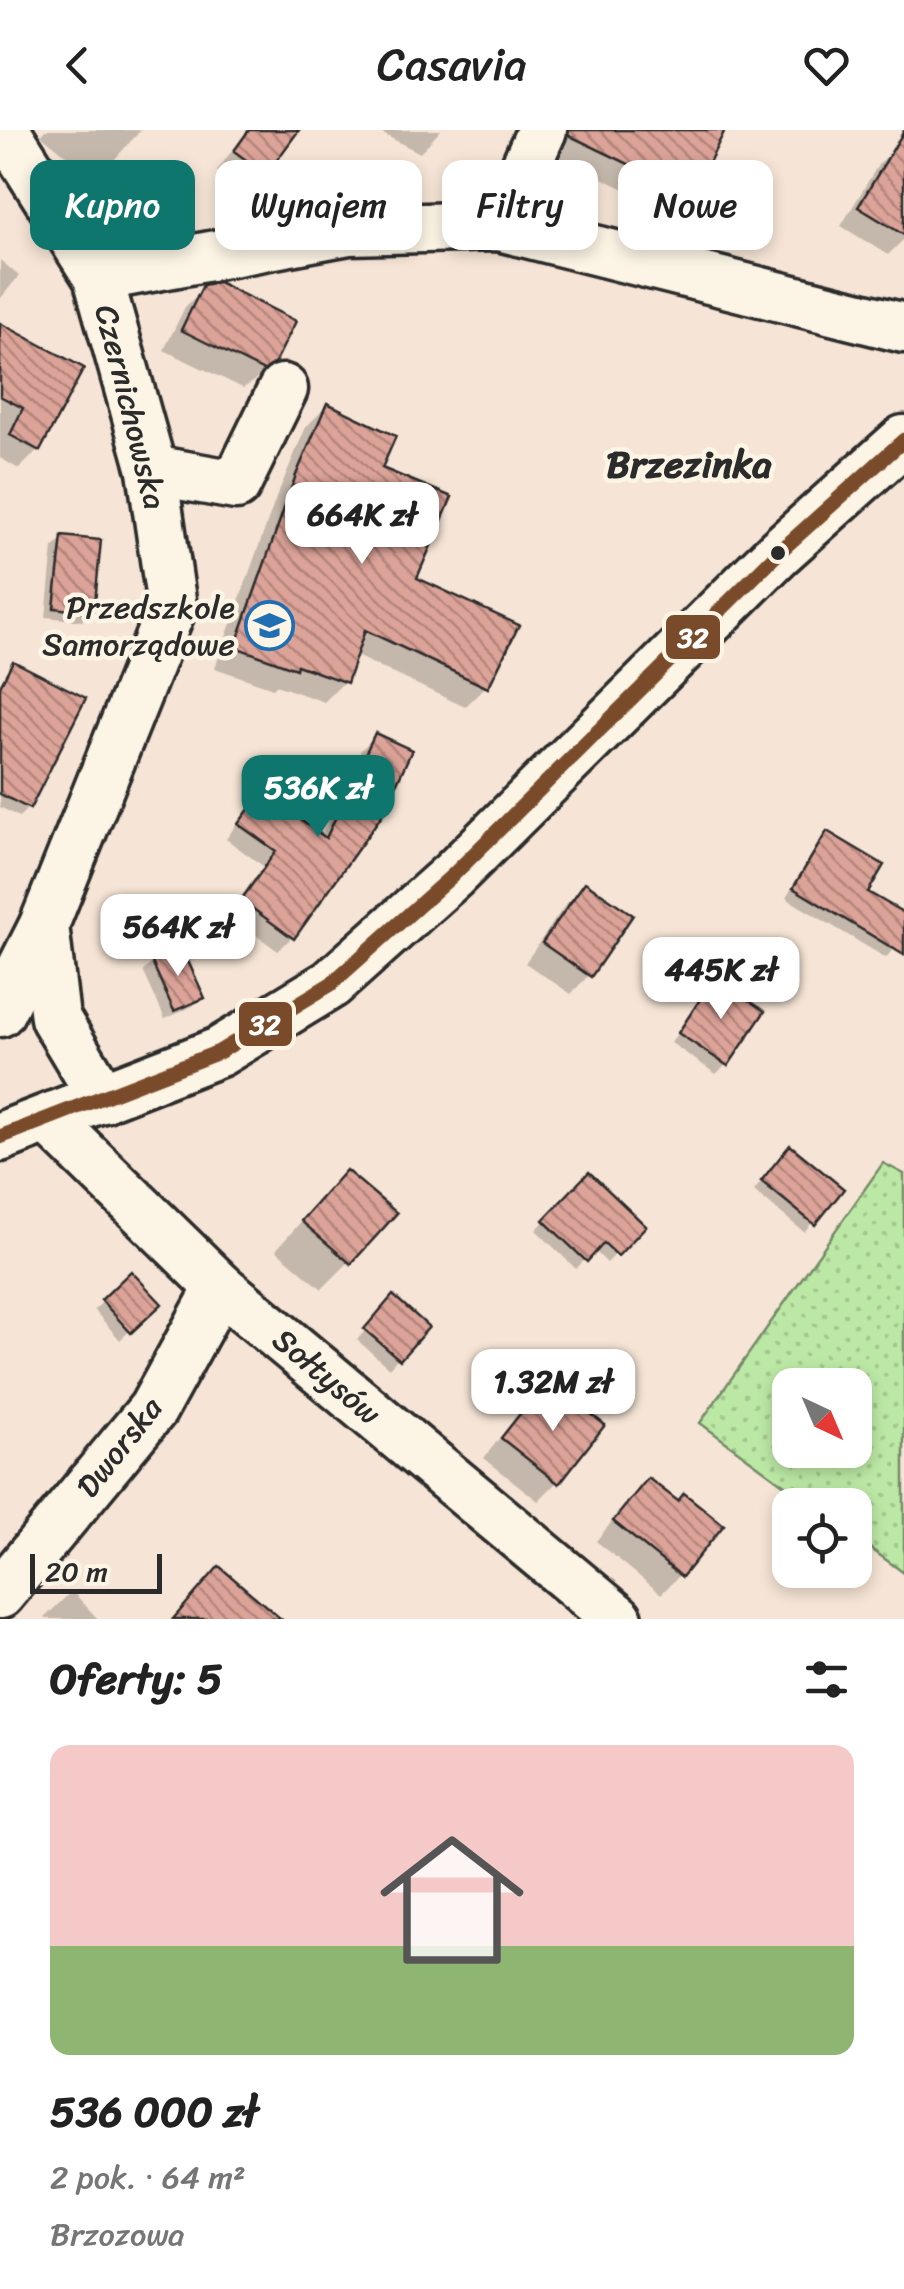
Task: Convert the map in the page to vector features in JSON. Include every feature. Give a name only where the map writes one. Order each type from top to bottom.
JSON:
[{"type":"street","name":"Czernichowska","points":[[0,1012],[44,925],[172,607],[152,470],[98,277],[5,130]]},
{"type":"street","points":[[528,160],[542,130]]},
{"type":"street","points":[[98,277],[349,230],[442,228]]},
{"type":"street","points":[[594,250],[904,328]]},
{"type":"street","points":[[152,470],[236,485],[284,388]]},
{"type":"street","points":[[0,1138],[219,1052],[331,984],[453,875],[778,553],[904,440]]},
{"type":"street","name":"Czernichowska","points":[[44,925],[56,1018],[103,1098]]},
{"type":"street","name":"Sołtysów","points":[[48,1119],[220,1287],[618,1619]]},
{"type":"street","name":"Dworska","points":[[0,1594],[153,1409],[220,1287]]},
{"type":"green space","points":[[883,1163],[904,1174],[904,1573],[872,1549],[872,1488],[789,1488],[700,1423]]},
{"type":"building","points":[[249,130],[299,130],[277,160],[246,160],[234,151]]},
{"type":"building","points":[[569,130],[725,130],[710,160],[620,160],[568,135]]},
{"type":"building","points":[[904,131],[904,235],[858,207]]},
{"type":"building","points":[[218,282],[296,321],[275,363],[264,371],[181,330],[203,285]]},
{"type":"building","points":[[0,323],[84,368],[40,451],[10,435],[23,408],[0,396]]},
{"type":"building","points":[[327,403],[396,436],[382,468],[452,497],[417,578],[519,625],[488,688],[365,630],[347,683],[235,647],[296,475]]},
{"type":"building","points":[[62,536],[101,540],[94,613],[54,608]]},
{"type":"building","points":[[13,661],[86,698],[30,809],[0,794],[0,686]]},
{"type":"building","points":[[375,733],[412,750],[382,815],[294,939],[241,900],[276,851],[238,824],[262,792],[326,838]]},
{"type":"building","points":[[827,831],[884,865],[868,892],[904,913],[904,955],[793,888]]},
{"type":"building","points":[[585,882],[633,915],[591,977],[542,943]]},
{"type":"building","points":[[181,946],[205,998],[174,1011],[151,960]]},
{"type":"building","points":[[714,978],[765,1011],[728,1066],[678,1033]]},
{"type":"building","points":[[790,1145],[844,1189],[815,1225],[761,1181]]},
{"type":"building","points":[[346,1170],[397,1213],[351,1264],[301,1221]]},
{"type":"building","points":[[589,1172],[646,1226],[618,1256],[604,1243],[587,1262],[543,1220]]},
{"type":"building","points":[[131,1271],[162,1304],[131,1333],[101,1300]]},
{"type":"building","points":[[393,1295],[429,1327],[400,1360],[364,1329]]},
{"type":"building","points":[[538,1391],[556,1404],[564,1393],[605,1425],[559,1484],[501,1438]]},
{"type":"building","points":[[648,1478],[678,1501],[684,1493],[724,1525],[682,1577],[613,1521]]},
{"type":"building","points":[[219,1566],[281,1619],[173,1619]]},
{"type":"transit line","name":"32","points":[[0,1137],[219,1052],[331,984],[453,875],[778,553],[904,440]]},
{"type":"place","name":"Przedszkole Samorządowe","points":[[270,625]]},
{"type":"district","name":"Brzezinka","points":[[689,464]]}]
